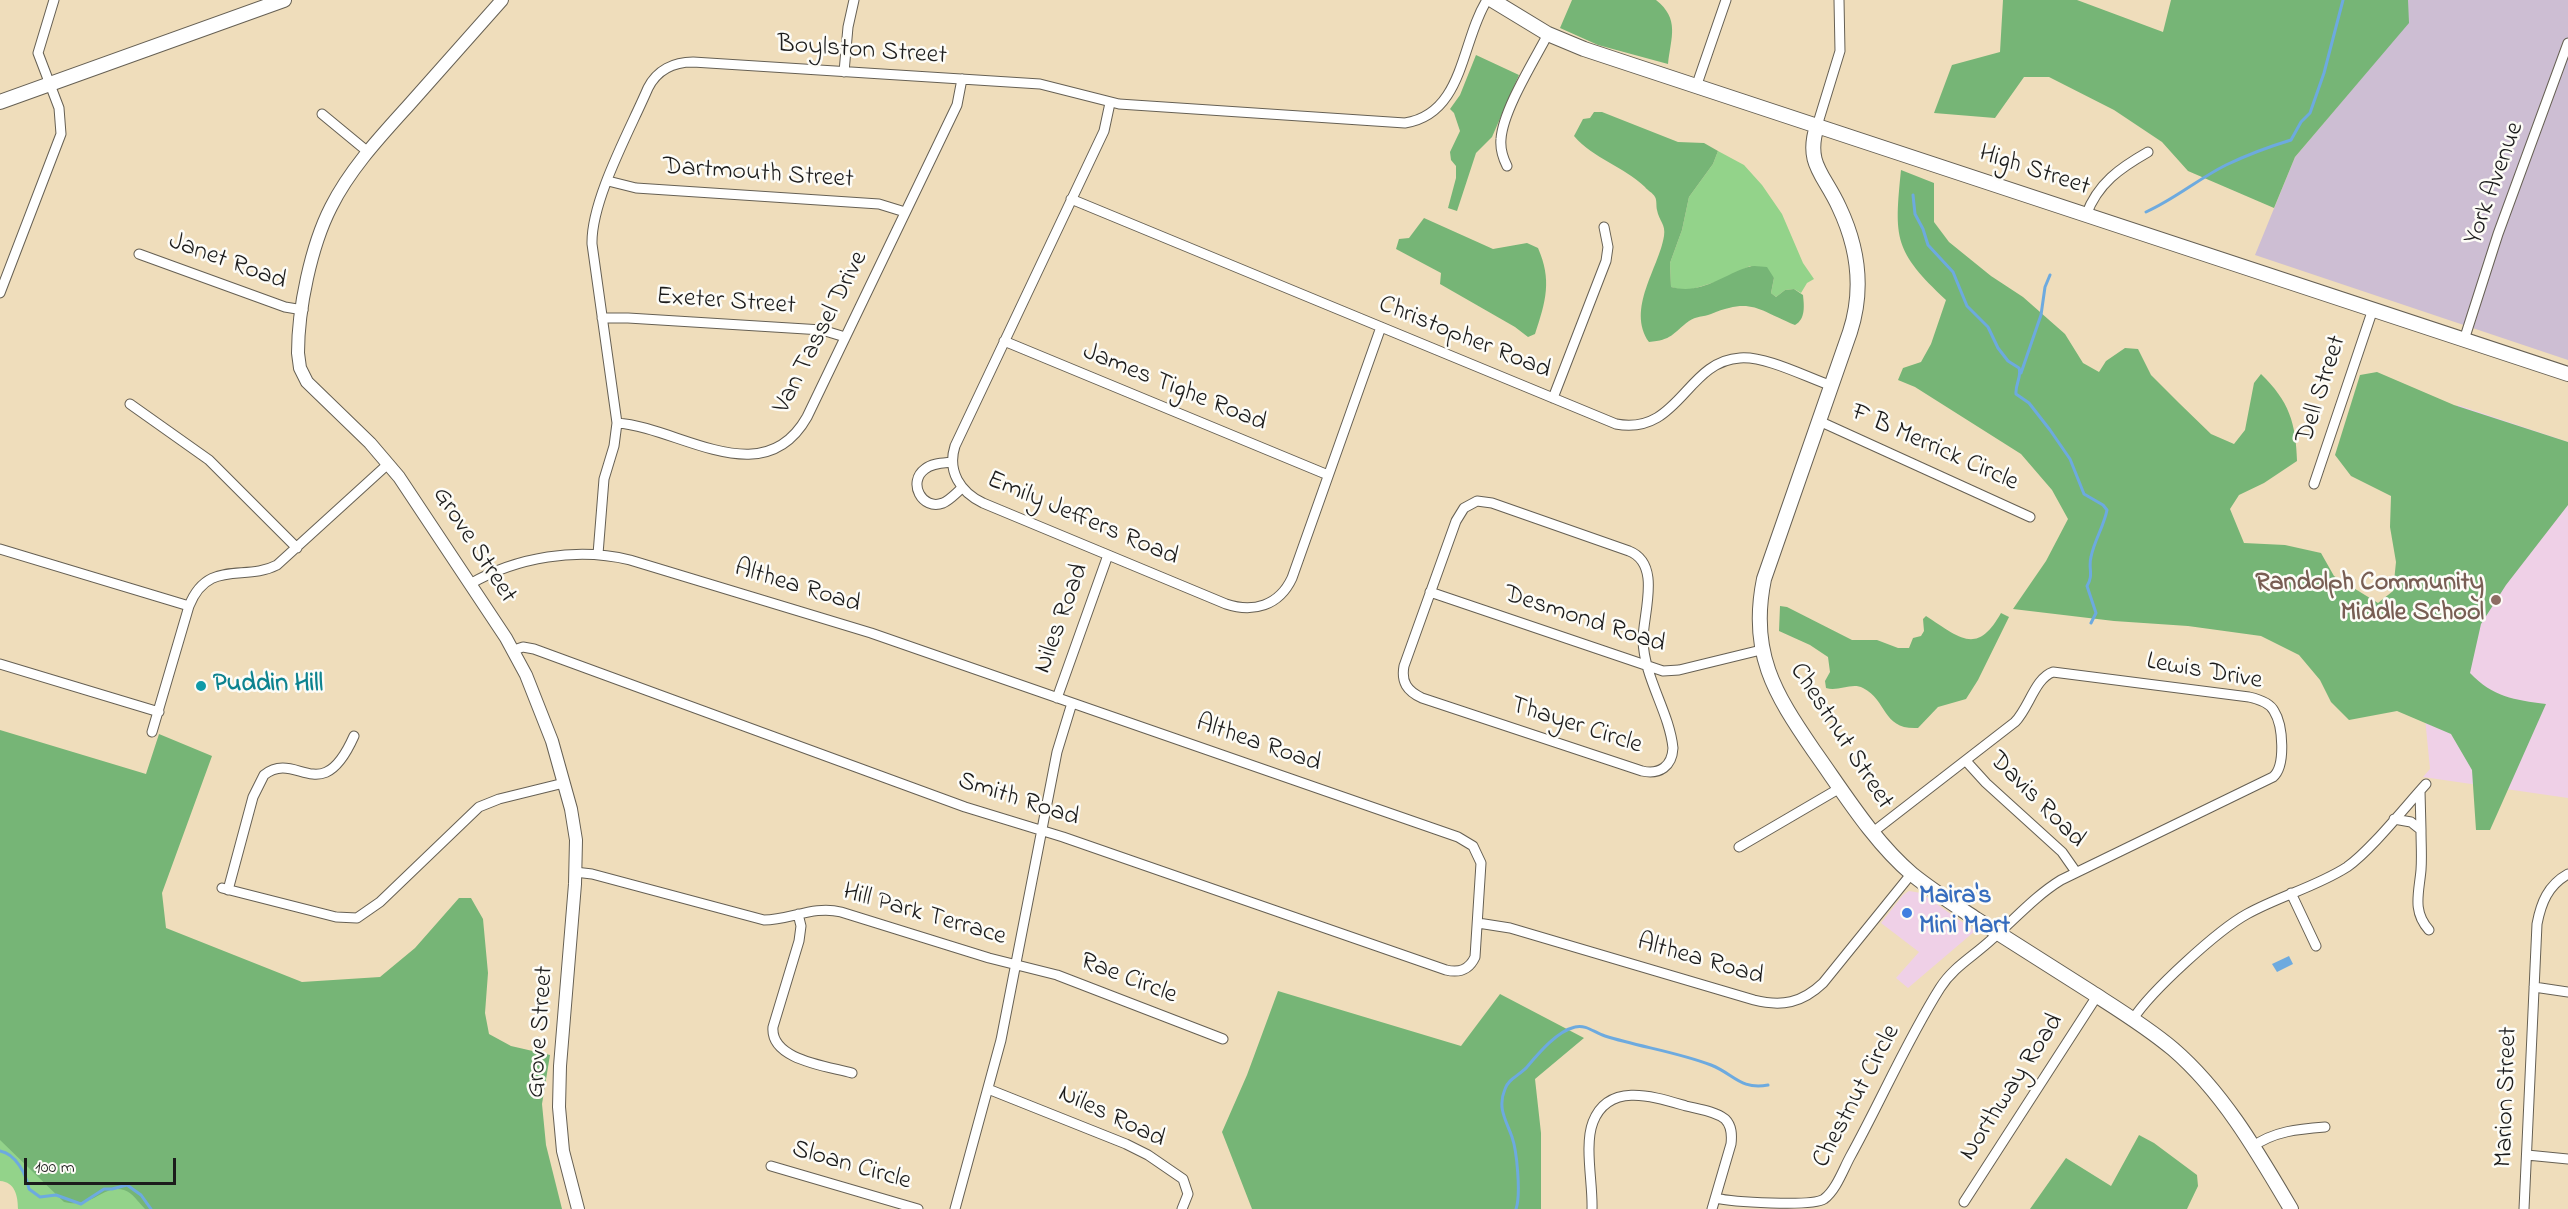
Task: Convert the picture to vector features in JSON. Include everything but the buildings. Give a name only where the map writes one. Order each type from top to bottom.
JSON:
[{"type":"main road","points":[[0,102],[284,0]]},
{"type":"main road","name":"High Street","points":[[1492,0],[1548,34],[1584,49],[2568,374]]},
{"type":"main road","name":"Chestnut Street","points":[[1817,126],[1812,144],[1812,156],[1850,233],[1859,282],[1855,316],[1764,579],[1759,617],[1761,650],[1769,677],[1780,700],[1840,788],[1873,832],[1912,873],[1999,933],[2133,1019],[2170,1047],[2192,1068],[2218,1099],[2291,1209]]},
{"type":"street","points":[[0,293],[61,134],[60,114],[38,53],[54,0]]},
{"type":"street","name":"Grove Street","points":[[502,0],[368,152],[340,191],[325,218],[311,260],[298,346],[298,361],[303,375],[317,393],[370,443],[408,490],[514,650],[548,728],[574,824],[575,872],[559,1107],[563,1151],[578,1209]]},
{"type":"street","points":[[844,72],[848,27],[854,0]]},
{"type":"street","name":"Boylston Street","points":[[598,554],[604,478],[614,446],[617,423],[592,228],[608,181],[651,82],[671,66],[693,62],[1048,85],[1110,103],[1388,123],[1412,122],[1431,114],[1446,99],[1487,0]]},
{"type":"street","points":[[1696,87],[1726,0]]},
{"type":"street","points":[[1817,126],[1840,51],[1839,0]]},
{"type":"street","points":[[1507,166],[1501,148],[1503,128],[1548,34]]},
{"type":"street","name":"York Avenue","points":[[2464,339],[2498,234],[2568,43]]},
{"type":"street","name":"Van Tassel Drive","points":[[617,423],[643,428],[731,454],[752,455],[766,452],[790,438],[803,423],[906,212],[957,105],[962,79]]},
{"type":"street","points":[[962,488],[945,502],[937,504],[924,500],[918,491],[918,478],[924,470],[952,462],[957,440],[1104,131],[1110,103]]},
{"type":"street","points":[[322,114],[368,152]]},
{"type":"street","points":[[2086,215],[2095,195],[2105,182],[2126,165],[2148,152]]},
{"type":"street","name":"Dartmouth Street","points":[[608,181],[636,188],[879,204],[906,212]]},
{"type":"street","name":"Christopher Road","points":[[1071,199],[1616,424],[1641,424],[1664,415],[1716,365],[1730,359],[1743,358],[1764,362],[1832,386]]},
{"type":"street","points":[[1553,398],[1604,267],[1608,248],[1604,227]]},
{"type":"street","name":"Janet Road","points":[[138,254],[285,307],[303,310]]},
{"type":"street","name":"Dell Street","points":[[2314,484],[2373,309]]},
{"type":"street","name":"Exeter Street","points":[[602,318],[822,330],[845,337]]},
{"type":"street","name":"Emily Jeffers Road","points":[[952,462],[956,478],[962,488],[983,503],[1232,606],[1253,609],[1266,605],[1281,594],[1289,584],[1381,327]]},
{"type":"street","name":"James Tighe Road","points":[[1004,341],[1328,475]]},
{"type":"street","points":[[130,404],[209,460],[297,548]]},
{"type":"street","name":"F B Merrick Circle","points":[[1819,421],[2030,516]]},
{"type":"street","points":[[152,732],[189,606],[200,589],[217,576],[272,568],[388,464]]},
{"type":"street","name":"Thayer Circle","points":[[1477,501],[1492,503],[1629,551],[1642,559],[1648,577],[1643,641],[1648,666],[1673,748],[1668,764],[1652,773],[1412,693],[1404,681],[1403,671],[1430,592],[1461,511],[1477,501]]},
{"type":"street","points":[[0,549],[189,606]]},
{"type":"street","name":"Althea Road","points":[[470,584],[494,572],[548,557],[579,553],[598,554],[655,567],[851,627],[1466,841],[1478,853],[1481,863],[1478,923],[1509,928],[1754,1000],[1775,1004],[1788,1003],[1805,997],[1823,983],[1912,873]]},
{"type":"street","name":"Niles Road","points":[[1057,698],[1108,555]]},
{"type":"street","name":"Desmond Road","points":[[1430,592],[1648,666],[1673,671],[1761,650]]},
{"type":"street","name":"Smith Road","points":[[514,650],[524,647],[534,649],[965,807],[1446,970],[1462,971],[1471,964],[1476,953],[1478,923]]},
{"type":"street","points":[[0,664],[159,712]]},
{"type":"street","name":"Lewis Drive","points":[[1873,832],[2019,719],[2030,704],[2042,679],[2053,672],[2249,697],[2272,708],[2276,716],[2282,755],[2279,769],[2273,777],[2076,872],[2046,889],[1999,933]]},
{"type":"street","name":"Niles Road","points":[[955,1209],[988,1089],[1016,965],[1057,752],[1072,703]]},
{"type":"street","points":[[354,736],[343,759],[325,774],[314,775],[278,769],[264,775],[253,797],[225,889],[328,915],[357,918],[380,902],[472,811],[499,799],[564,783]]},
{"type":"street","name":"Davis Road","points":[[1966,761],[1986,783],[2062,852],[2076,872]]},
{"type":"street","points":[[1739,847],[1840,788]]},
{"type":"street","points":[[2133,1019],[2185,965],[2228,927],[2247,914],[2347,866],[2423,788],[2421,865],[2417,901],[2420,919],[2428,930]]},
{"type":"street","points":[[2394,819],[2411,822],[2421,831]]},
{"type":"street","name":"Hill Park Terrace","points":[[575,872],[598,875],[749,917],[772,920],[818,910],[835,910],[1016,965]]},
{"type":"street","name":"Marion Street","points":[[2524,1209],[2537,924],[2542,902],[2554,883],[2568,874]]},
{"type":"street","points":[[2291,893],[2316,946]]},
{"type":"street","points":[[798,914],[801,926],[799,941],[773,1027],[775,1041],[782,1050],[791,1055],[852,1073]]},
{"type":"street","name":"Chestnut Circle","points":[[1716,1198],[1739,1201],[1813,1202],[1828,1195],[1945,980],[1999,933]]},
{"type":"street","name":"Rae Circle","points":[[1016,965],[1057,975],[1223,1038]]},
{"type":"street","points":[[2534,987],[2568,992]]},
{"type":"street","name":"Northway Road","points":[[1964,1202],[2097,996]]},
{"type":"street","name":"Niles Road","points":[[988,1089],[1148,1155],[1183,1179],[1188,1194],[1182,1209]]},
{"type":"street","points":[[1592,1209],[1590,1140],[1594,1120],[1610,1101],[1633,1094],[1650,1096],[1715,1114],[1728,1122],[1732,1139],[1712,1209]]},
{"type":"street","points":[[2252,1147],[2267,1138],[2290,1130],[2325,1127]]},
{"type":"street","points":[[2527,1155],[2568,1159]]},
{"type":"street","name":"Sloan Circle","points":[[771,1166],[918,1209]]},
{"type":"shaded area","points":[[2408,0],[2568,0],[2568,360],[2255,255],[2295,157],[2408,23]]},
{"type":"shaded area","name":"Randolph Community Middle School","points":[[2458,405],[2568,442],[2568,798],[2423,777],[2430,769],[2409,553]]},
{"type":"shaded area","points":[[1909,891],[1921,893],[1975,931],[1908,988],[1896,978],[1919,952],[1881,923],[1903,895]]},
{"type":"green space","points":[[1572,0],[1656,0],[1664,7],[1671,21],[1672,37],[1668,64],[1598,45],[1560,28]]},
{"type":"green space","points":[[2003,0],[2077,0],[2163,32],[2171,0],[2408,0],[2409,23],[2295,157],[2274,208],[2188,171],[2162,142],[2114,110],[2049,77],[2024,77],[1995,118],[1934,113],[1952,65],[2000,52]]},
{"type":"green space","points":[[1476,55],[1519,75],[1492,137],[1476,153],[1457,211],[1448,208],[1456,178],[1456,166],[1451,160],[1450,152],[1460,131],[1454,113],[1450,109],[1460,95]]},
{"type":"green space","points":[[1594,112],[1602,112],[1678,142],[1704,143],[1718,151],[1713,164],[1689,197],[1682,230],[1670,263],[1671,287],[1692,289],[1748,267],[1767,267],[1774,278],[1771,293],[1776,297],[1785,290],[1794,289],[1803,295],[1804,312],[1799,322],[1795,325],[1754,307],[1736,306],[1694,318],[1667,338],[1649,342],[1643,329],[1642,302],[1661,248],[1664,228],[1653,194],[1627,173],[1590,151],[1574,136],[1583,119],[1590,118]]},
{"type":"green space","points":[[1718,151],[1744,165],[1762,185],[1782,214],[1803,263],[1814,279],[1807,283],[1801,293],[1794,289],[1785,290],[1776,297],[1771,293],[1774,278],[1750,266],[1722,280],[1686,291],[1671,287],[1670,263],[1682,230],[1689,197],[1713,164]]},
{"type":"green space","points":[[1901,170],[1934,183],[1934,222],[1949,242],[1991,276],[2023,297],[2065,334],[2083,363],[2099,372],[2106,361],[2125,348],[2138,349],[2151,375],[2179,403],[2211,434],[2234,444],[2245,430],[2254,383],[2261,374],[2271,384],[2289,413],[2295,435],[2297,461],[2264,483],[2239,495],[2230,509],[2244,543],[2285,545],[2321,553],[2334,576],[2378,603],[2393,591],[2396,562],[2390,527],[2391,496],[2351,476],[2335,455],[2360,375],[2377,372],[2454,405],[2568,442],[2568,505],[2506,585],[2481,624],[2470,673],[2487,687],[2505,696],[2546,704],[2490,830],[2476,830],[2472,770],[2451,734],[2397,711],[2349,720],[2331,702],[2320,680],[2299,655],[2261,636],[2188,626],[2114,621],[2013,609],[2046,561],[2068,519],[2052,490],[2021,454],[1915,387],[1898,380],[1903,368],[1921,362],[1931,344],[1946,300],[1916,269],[1901,242],[1898,213]]},
{"type":"green space","points":[[1424,218],[1493,249],[1527,243],[1538,248],[1545,270],[1546,291],[1535,334],[1528,337],[1515,327],[1440,284],[1441,273],[1396,249],[1399,239],[1409,238]]},
{"type":"green space","points":[[1780,606],[1787,607],[1852,640],[1877,640],[1898,648],[1909,648],[1913,638],[1921,636],[1924,631],[1923,619],[1926,616],[1949,631],[1967,639],[1976,639],[1984,635],[2001,613],[2009,617],[1978,680],[1966,699],[1938,707],[1918,728],[1906,727],[1891,720],[1877,700],[1859,686],[1826,688],[1825,681],[1830,672],[1828,657],[1810,645],[1779,631]]},
{"type":"green space","points":[[0,730],[146,774],[159,734],[212,756],[162,893],[166,928],[302,982],[380,977],[415,948],[459,898],[471,898],[483,919],[488,973],[485,1013],[489,1034],[511,1046],[550,1055],[542,1104],[546,1145],[562,1209],[145,1209],[130,1193],[117,1189],[83,1202],[64,1202],[0,1140]]},
{"type":"green space","points":[[1278,991],[1461,1046],[1500,994],[1584,1038],[1535,1079],[1541,1133],[1541,1209],[1252,1209],[1222,1132],[1247,1075]]},
{"type":"green space","points":[[0,1101],[217,1209],[18,1209],[15,1190],[9,1184],[0,1181]]},
{"type":"green space","points":[[2139,1135],[2154,1143],[2197,1175],[2198,1186],[2187,1209],[2030,1209],[2066,1158],[2111,1186]]},
{"type":"water","points":[[2289,956],[2293,964],[2277,972],[2272,964]]},
{"type":"waterway","points":[[2146,212],[2226,165],[2291,140],[2301,122],[2310,113],[2324,73],[2343,0]]},
{"type":"waterway","points":[[1913,195],[1915,214],[1928,245],[1953,272],[1967,306],[1988,327],[1998,348],[2008,361],[2019,368],[2016,394],[2029,403],[2070,459],[2084,494],[2103,505],[2107,510],[2090,561],[2090,578],[2087,586],[2096,613],[2091,623]]},
{"type":"waterway","points":[[2021,373],[2041,315],[2045,287],[2050,275]]},
{"type":"waterway","points":[[1516,1209],[1517,1162],[1512,1137],[1503,1114],[1503,1096],[1509,1082],[1524,1070],[1548,1044],[1568,1029],[1579,1026],[1587,1028],[1605,1036],[1711,1065],[1744,1083],[1758,1086],[1768,1085]]},
{"type":"waterway","points":[[0,1151],[15,1160],[23,1171],[29,1189],[40,1197],[56,1195],[81,1204],[104,1189],[127,1185],[141,1195],[151,1209]]},
{"type":"place","name":"Randolph Community Middle School","points":[[2496,600]]},
{"type":"place","name":"Puddin Hill","points":[[201,686]]},
{"type":"place","name":"Maira's Mini Mart","points":[[1907,913]]}]
